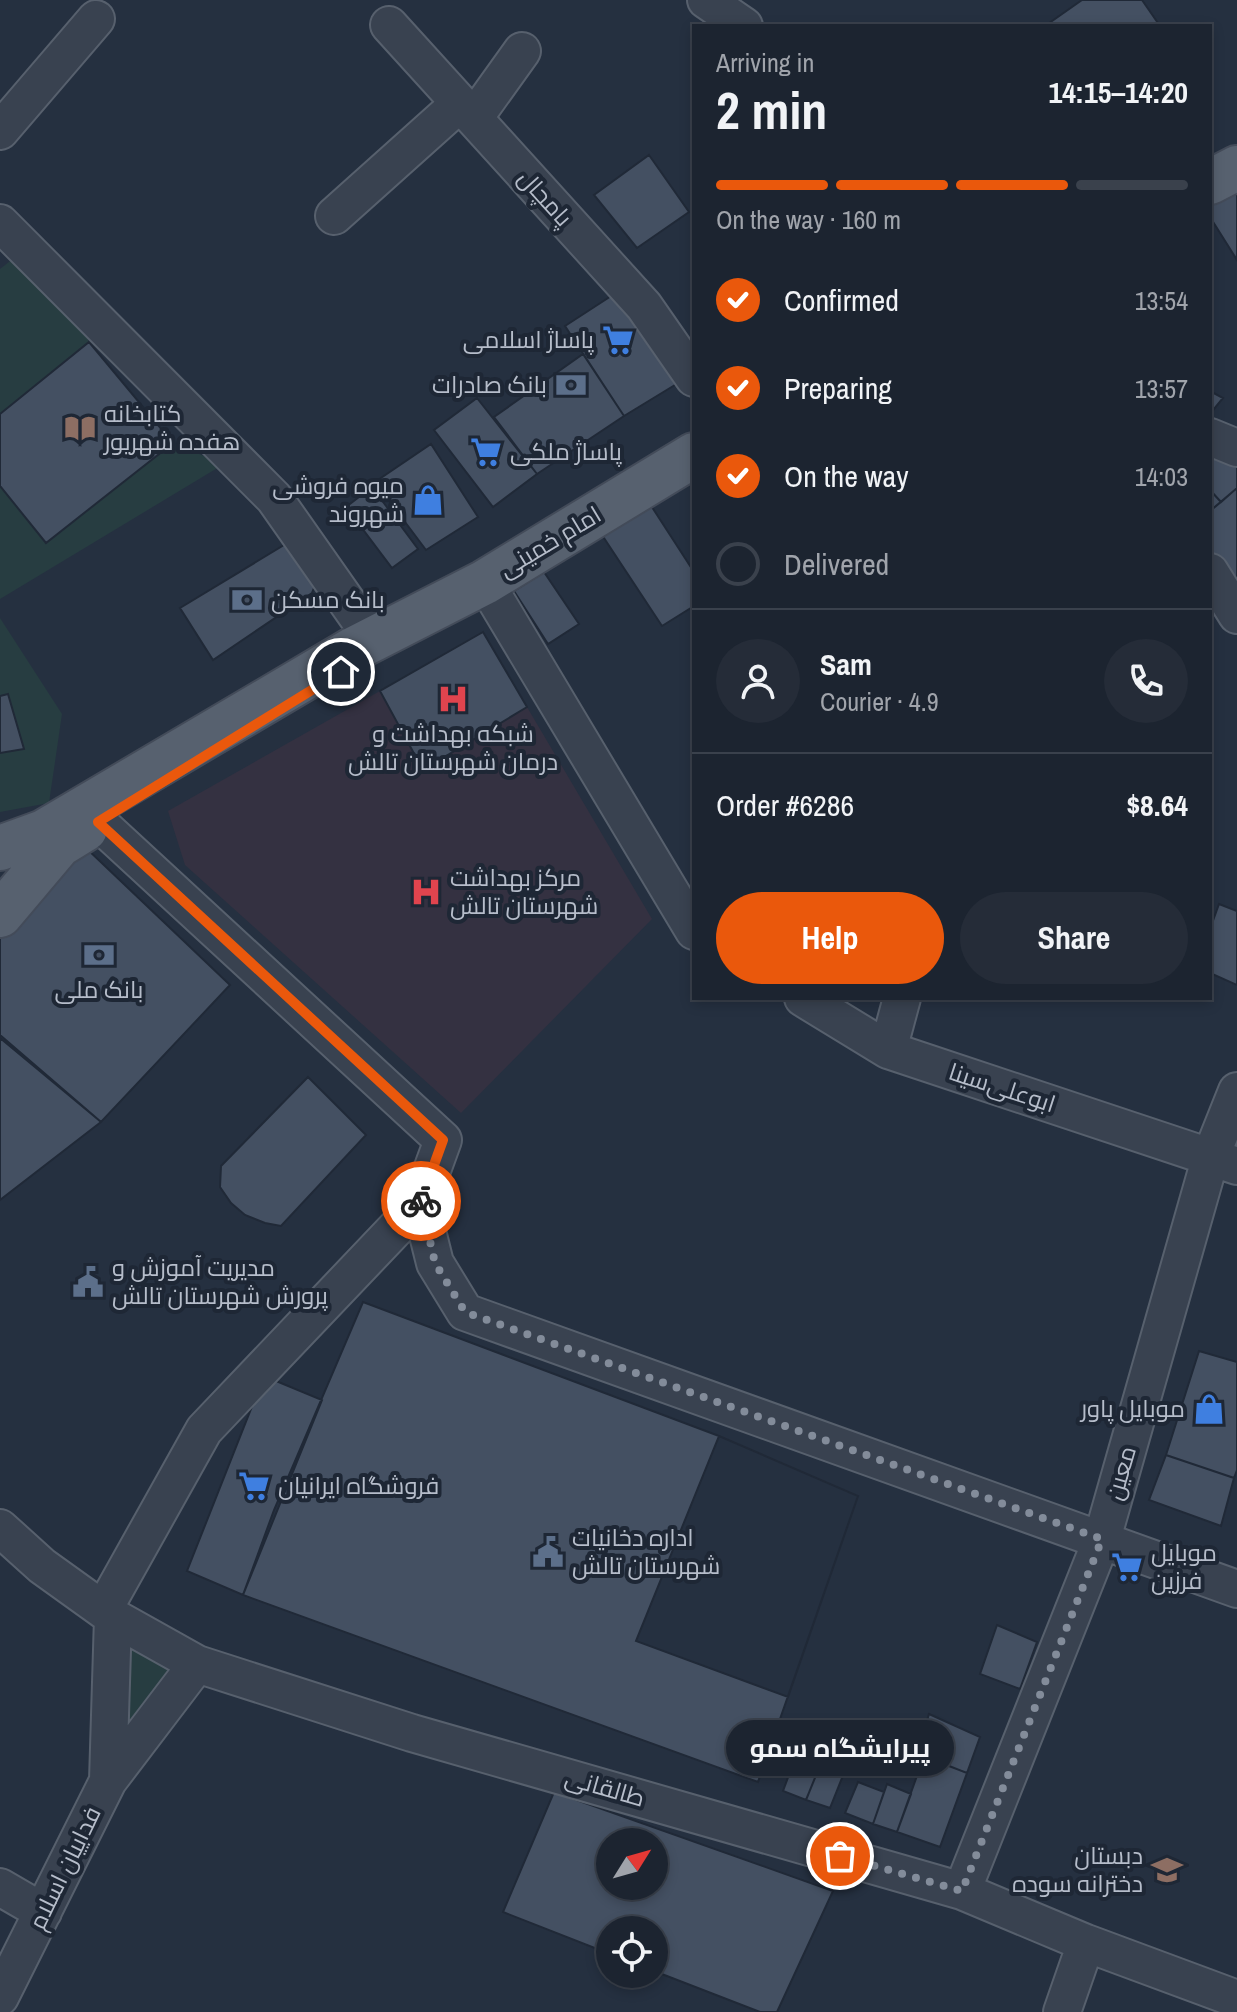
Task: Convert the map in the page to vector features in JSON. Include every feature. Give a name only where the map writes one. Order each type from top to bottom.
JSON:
[{"type":"main road","points":[[1212,181],[1237,168]]},
{"type":"main road","name":"امام خمینی","points":[[0,848],[44,832],[389,632],[485,582],[692,456]]},
{"type":"main road","name":"امام خمینی","points":[[0,915],[59,845],[365,656],[389,632]]},
{"type":"street","points":[[706,0],[741,24]]},
{"type":"street","points":[[0,131],[96,19]]},
{"type":"street","name":"پامچال","points":[[389,25],[644,306],[692,375]]},
{"type":"street","points":[[334,216],[467,111],[522,51]]},
{"type":"street","points":[[0,223],[274,498],[389,632]]},
{"type":"street","points":[[1212,438],[1237,448]]},
{"type":"street","points":[[1212,575],[1237,615]]},
{"type":"street","points":[[485,582],[692,928]]},
{"type":"street","points":[[1212,600],[1237,641]]},
{"type":"street","points":[[98,822],[443,1140],[420,1203],[204,1430],[109,1612],[198,1662],[412,1733]]},
{"type":"street","name":"ابوعلی‌سینا","points":[[806,1000],[888,1050],[1224,1161]]},
{"type":"street","points":[[888,1050],[901,1000]]},
{"type":"street","name":"معین","points":[[962,1891],[1102,1539],[1224,1161],[1237,1091]]},
{"type":"street","points":[[420,1203],[435,1263],[465,1312],[1237,1589]]},
{"type":"street","name":"طالقانی","points":[[0,1526],[42,1566],[109,1612],[197,1664],[412,1733],[962,1891],[1086,1943],[1237,1999]]},
{"type":"street","name":"فداییان اسلام","points":[[108,1781],[109,1612]]},
{"type":"street","name":"فداییان اسلام","points":[[0,1997],[108,1781],[197,1664]]},
{"type":"street","points":[[0,1887],[43,1912]]},
{"type":"street","points":[[1062,2012],[1086,1943]]},
{"type":"shaded area","name":"مرکز بهداشت شهرستان تالش","points":[[380,691],[423,770],[527,707],[652,919],[461,1113],[185,865],[168,811]]},
{"type":"green space","points":[[37,240],[89,342],[172,443],[224,464],[0,599],[0,269]]},
{"type":"green space","points":[[0,618],[62,714],[49,803],[0,812]]},
{"type":"green space","points":[[113,1617],[197,1665],[108,1780]]},
{"type":"building","points":[[1082,0],[1142,0],[1159,24],[1048,24]]},
{"type":"building","points":[[649,155],[689,212],[637,248],[594,195]]},
{"type":"building","points":[[1237,175],[1237,260],[1212,220],[1212,189]]},
{"type":"building","name":"پاساژ اسلامی","points":[[625,287],[688,377],[624,416],[565,326]]},
{"type":"building","name":"کتابخانه هفده شهریور","points":[[89,342],[173,443],[46,543],[0,486],[0,414]]},
{"type":"building","name":"بانک صادرات","points":[[583,354],[624,416],[537,474],[494,417]]},
{"type":"building","points":[[1212,392],[1223,398],[1212,412]]},
{"type":"building","name":"پاساژ ملکی","points":[[477,398],[537,474],[493,507],[434,430]]},
{"type":"building","points":[[1212,439],[1237,450],[1237,488],[1221,502],[1212,492]]},
{"type":"building","name":"میوه فروشی شهروند","points":[[431,444],[478,517],[426,550],[375,482]]},
{"type":"building","points":[[372,487],[418,549],[392,568],[346,507]]},
{"type":"building","points":[[1237,488],[1237,613],[1212,573],[1212,509]]},
{"type":"building","points":[[1212,492],[1221,502],[1212,509]]},
{"type":"building","points":[[650,504],[692,569],[692,607],[662,626],[602,535]]},
{"type":"building","name":"بانک مسکن","points":[[289,542],[319,576],[312,593],[213,660],[180,608]]},
{"type":"building","points":[[544,572],[579,624],[548,644],[514,591]]},
{"type":"building","name":"شبکه بهداشت و درمان شهرستان تالش","points":[[483,632],[527,707],[423,770],[380,691]]},
{"type":"building","points":[[8,694],[24,749],[0,753],[0,696]]},
{"type":"building","name":"بانک ملی","points":[[85,847],[230,985],[101,1122],[0,1038],[0,925]]},
{"type":"building","points":[[1219,904],[1237,911],[1237,985],[1212,974],[1212,923]]},
{"type":"building","points":[[0,1035],[101,1122],[0,1200]]},
{"type":"building","points":[[308,1077],[366,1135],[281,1226],[265,1223],[245,1215],[231,1203],[220,1187],[221,1166]]},
{"type":"building","name":"اداره دخانیات شهرستان تالش","points":[[363,1302],[719,1436],[858,1496],[758,1782],[243,1595],[274,1510]]},
{"type":"building","name":"موبایل پاور","points":[[1199,1351],[1237,1362],[1237,1470],[1234,1478],[1166,1455]]},
{"type":"building","name":"فروشگاه ایرانیان","points":[[264,1376],[322,1400],[243,1595],[187,1571]]},
{"type":"building","points":[[719,1436],[858,1496],[788,1697],[636,1641]]},
{"type":"building","points":[[1166,1455],[1234,1478],[1221,1526],[1149,1500]]},
{"type":"building","points":[[997,1625],[1037,1642],[1020,1689],[980,1674]]},
{"type":"building","points":[[929,1714],[980,1737],[967,1773],[917,1754]]},
{"type":"building","points":[[797,1753],[821,1763],[806,1800],[783,1791]]},
{"type":"building","points":[[924,1756],[967,1773],[940,1847],[897,1832]]},
{"type":"building","points":[[821,1763],[844,1773],[830,1808],[806,1800]]},
{"type":"building","points":[[858,1782],[884,1792],[873,1824],[845,1813]]},
{"type":"building","points":[[887,1784],[911,1794],[897,1832],[873,1824]]},
{"type":"building","points":[[554,1792],[655,1828],[596,1828],[596,1900],[668,1900],[668,1832],[833,1891],[777,2012],[760,2012],[668,1976],[668,1916],[596,1916],[596,1949],[503,1912]]},
{"type":"way so far","points":[[421,1201],[435,1263],[465,1312],[1102,1539],[962,1891],[840,1856]]},
{"type":"place","name":"پاساژ اسلامی","points":[[618,340]]},
{"type":"place","name":"بانک صادرات","points":[[571,385]]},
{"type":"place","name":"کتابخانه هفده شهریور","points":[[80,428]]},
{"type":"place","name":"پاساژ ملکی","points":[[486,452]]},
{"type":"place","name":"میوه فروشی شهروند","points":[[428,500]]},
{"type":"place","name":"بانک مسکن","points":[[247,600]]},
{"type":"place","name":"شبکه بهداشت و درمان شهرستان تالش","points":[[453,699]]},
{"type":"place","name":"مرکز بهداشت شهرستان تالش","points":[[426,892]]},
{"type":"place","name":"بانک ملی","points":[[99,955]]},
{"type":"place","name":"مدیریت آموزش و پرورش شهرستان تالش","points":[[88,1282]]},
{"type":"place","name":"موبایل پاور","points":[[1209,1409]]},
{"type":"place","name":"فروشگاه ایرانیان","points":[[254,1486]]},
{"type":"place","name":"اداره دخانیات شهرستان تالش","points":[[548,1552]]},
{"type":"place","name":"موبایل فرزین","points":[[1127,1567]]},
{"type":"place","name":"پیرایشگاه سمو","points":[[840,1856]]},
{"type":"place","name":"دبستان دخترانه سوده","points":[[1167,1870]]},
{"type":"route","points":[[341,672],[98,822],[443,1140],[421,1201]]}]
